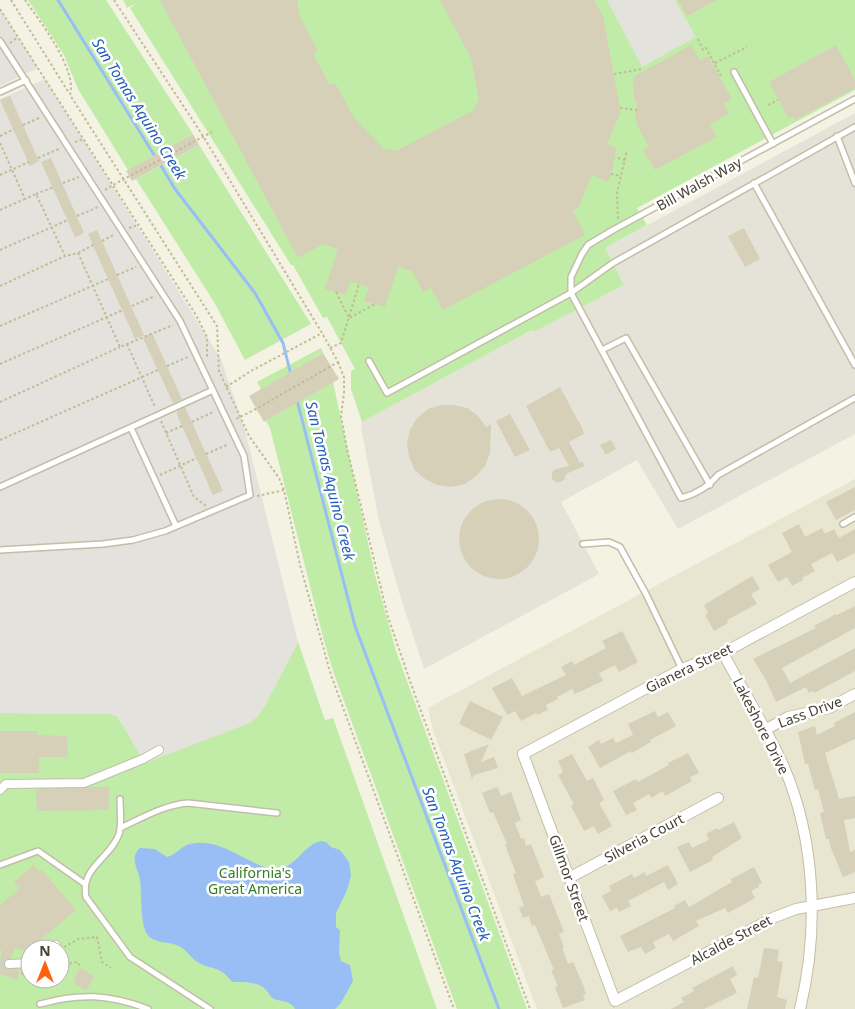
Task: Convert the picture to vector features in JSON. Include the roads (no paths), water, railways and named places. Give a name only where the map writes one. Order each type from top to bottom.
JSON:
[{"type":"street","name":"Gianera Street","points":[[523,754],[682,669],[723,652],[855,582]]},
{"type":"street","name":"Lakeshore Drive","points":[[723,652],[784,768],[798,812],[808,856],[812,906],[811,950],[800,1009]]},
{"type":"street","name":"Lass Drive","points":[[765,730],[788,718],[829,708],[855,694]]},
{"type":"street","points":[[0,790],[6,784],[84,783],[143,759],[159,750]]},
{"type":"street","name":"Gillmor Street","points":[[523,754],[615,1001]]},
{"type":"street","name":"Silveria Court","points":[[569,878],[718,798]]},
{"type":"street","name":"Alcalde Street","points":[[615,1001],[775,917],[812,906],[855,898]]},
{"type":"street","points":[[9,964],[20,963]]},
{"type":"lane","points":[[0,41],[180,321],[244,456],[250,495],[148,536],[118,542],[0,550]]},
{"type":"lane","points":[[734,72],[773,144]]},
{"type":"lane","points":[[0,92],[26,80]]},
{"type":"lane","name":"Bill Walsh Way","points":[[571,293],[571,277],[588,245],[855,99]]},
{"type":"lane","points":[[369,361],[387,393],[571,293],[613,263],[855,127]]},
{"type":"lane","points":[[837,136],[855,183]]},
{"type":"lane","points":[[754,184],[855,364]]},
{"type":"lane","points":[[571,293],[681,498],[693,495],[710,485],[724,471],[855,398]]},
{"type":"lane","points":[[602,350],[626,338],[710,485]]},
{"type":"lane","points":[[0,487],[213,390]]},
{"type":"lane","points":[[131,428],[176,526]]},
{"type":"lane","points":[[843,524],[855,517]]},
{"type":"lane","points":[[583,544],[609,542],[620,547],[646,594],[682,669]]},
{"type":"lane","points":[[120,800],[120,828],[118,837],[88,875],[85,884],[86,897],[130,957],[210,1009]]},
{"type":"lane","points":[[120,828],[163,809],[188,803],[277,813]]},
{"type":"lane","points":[[0,865],[38,851],[85,884]]},
{"type":"lane","points":[[40,1004],[61,998],[84,995],[109,997],[131,1002],[148,1009]]},
{"type":"water","points":[[321,841],[340,850],[349,862],[351,876],[347,890],[336,913],[336,927],[340,930],[339,952],[341,961],[350,965],[353,981],[341,1003],[335,1009],[295,1009],[288,1003],[273,998],[263,987],[250,983],[232,982],[224,973],[196,961],[179,946],[158,941],[147,934],[143,923],[140,880],[135,863],[135,855],[140,848],[155,849],[167,857],[187,845],[209,844],[227,849],[265,867],[275,869],[284,868],[289,865],[309,847]]},
{"type":"waterway","name":"San Tomas Aquino Creek","points":[[58,0],[156,158]]},
{"type":"waterway","name":"San Tomas Aquino Creek","points":[[160,164],[175,189],[255,293],[283,343],[291,375]]},
{"type":"waterway","name":"San Tomas Aquino Creek","points":[[297,400],[355,626],[499,1009]]},
{"type":"tunnel","points":[[0,961],[9,964]]},
{"type":"park label","name":"California's Great America","points":[[255,882]]}]
